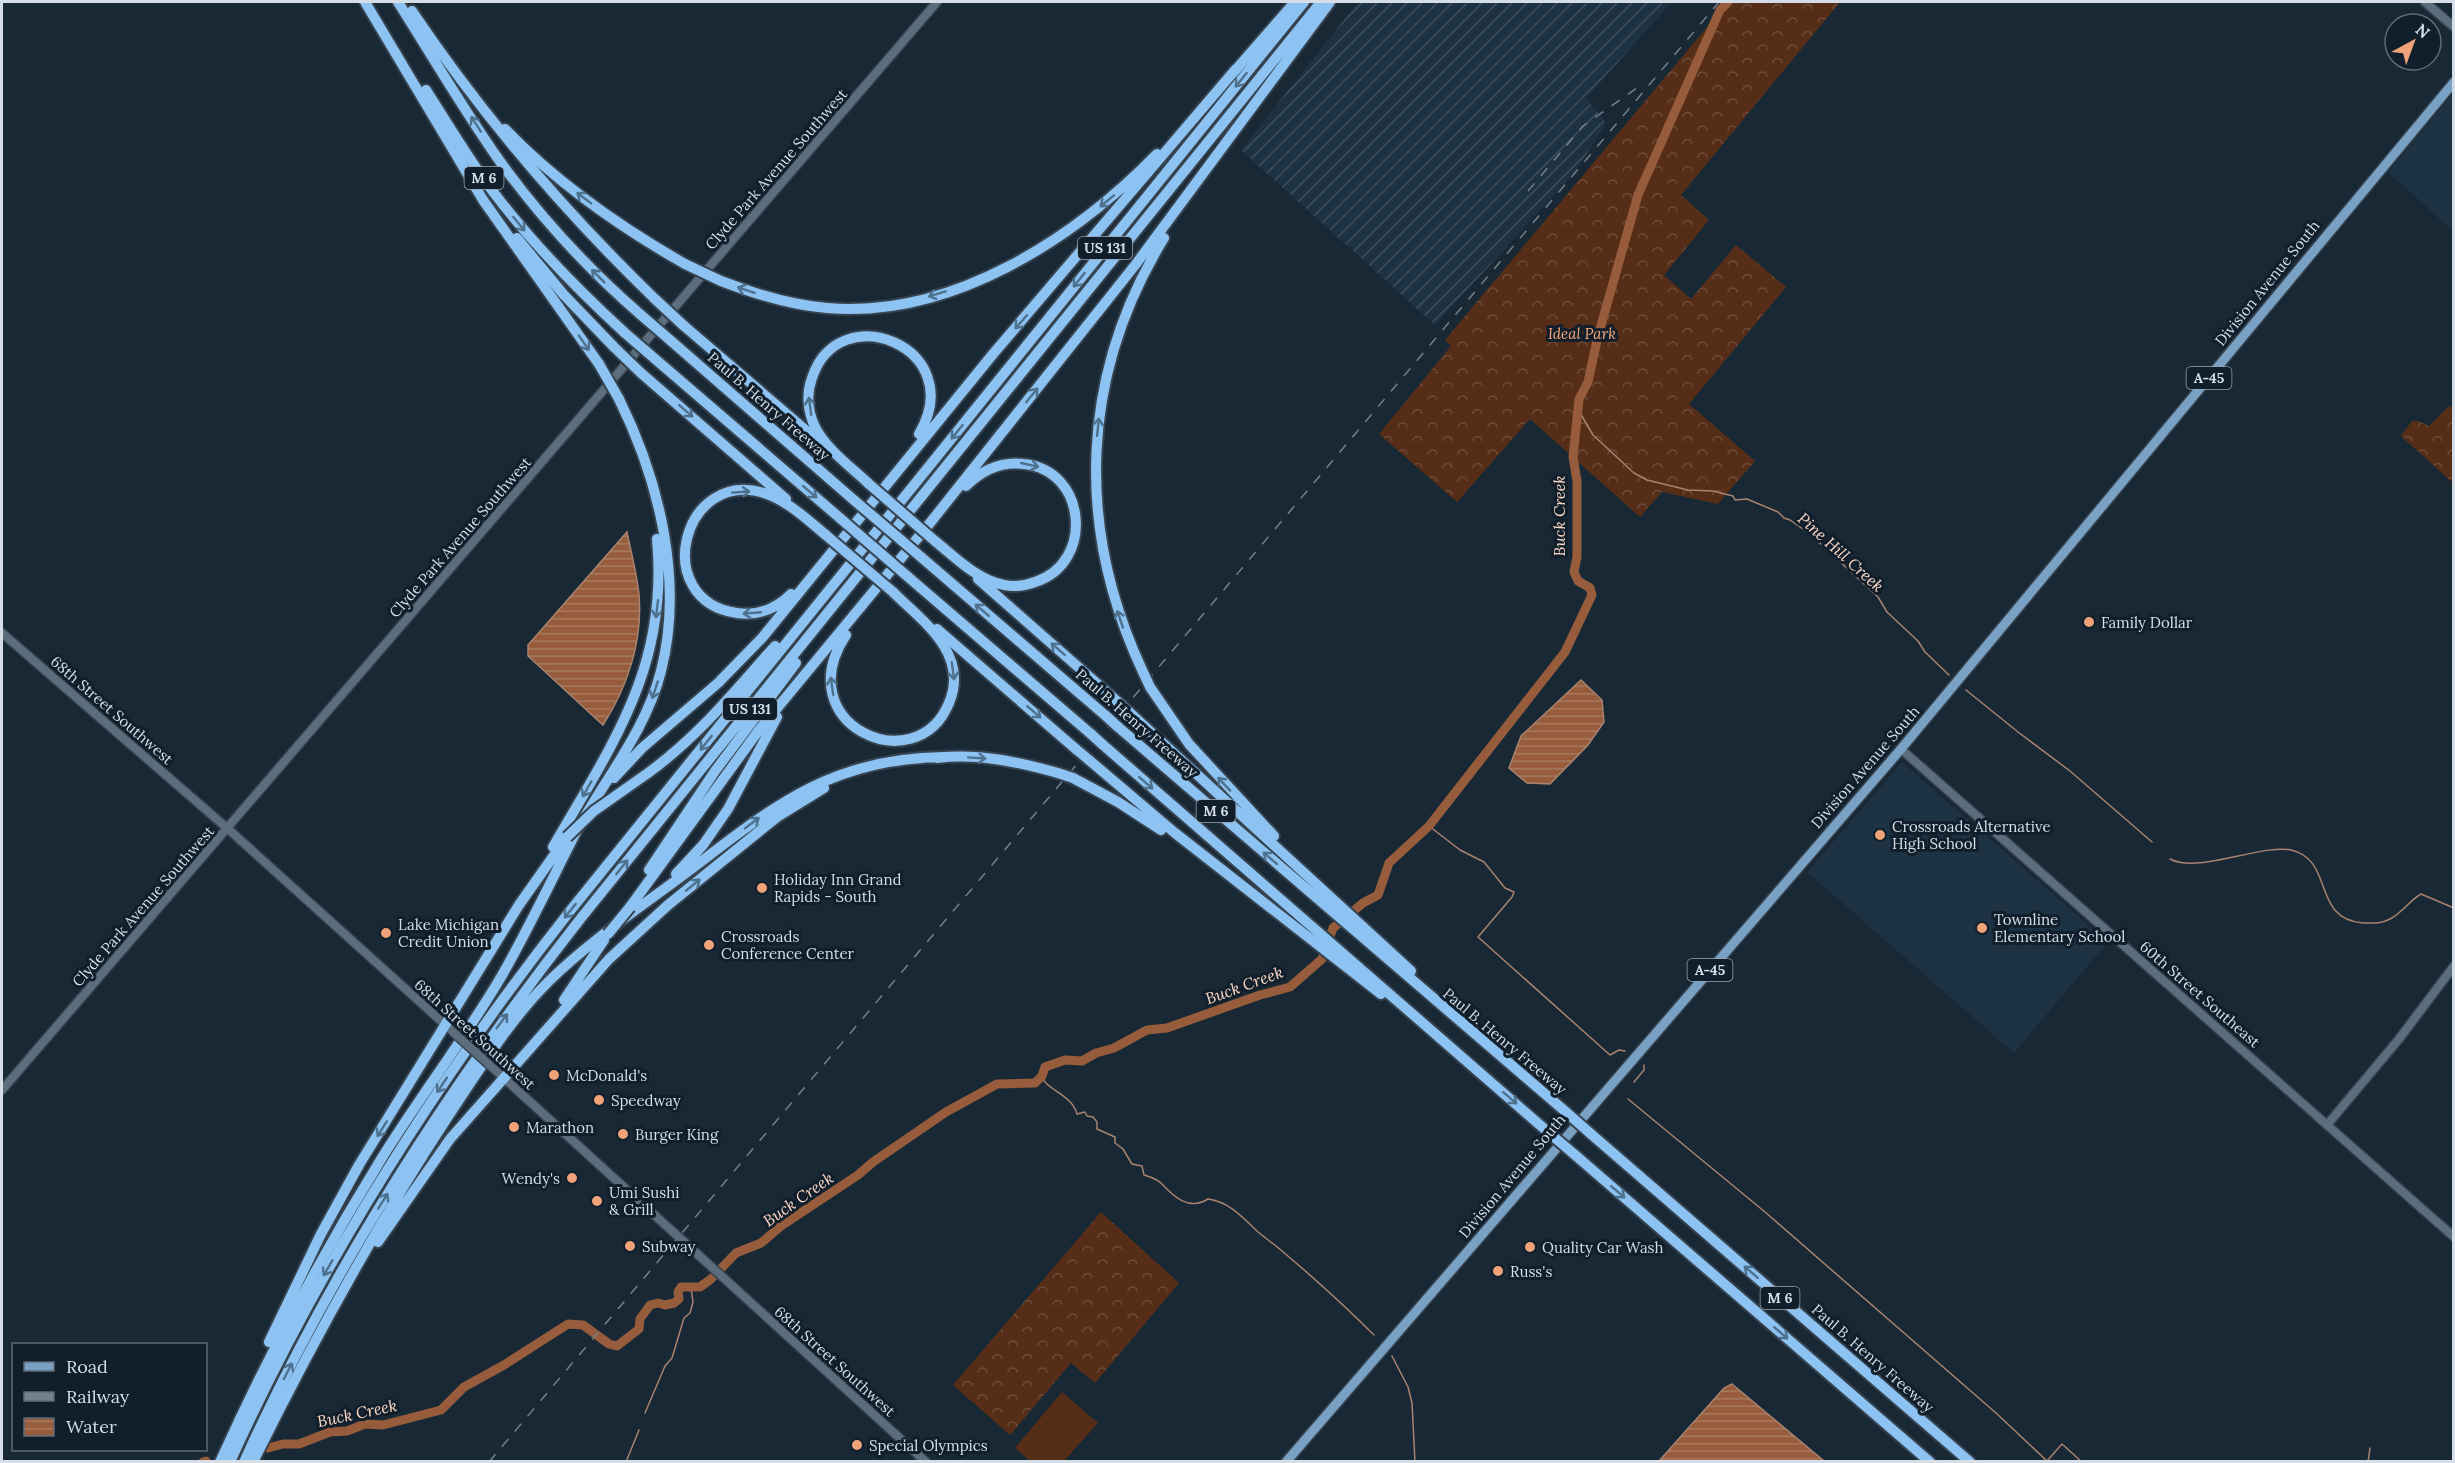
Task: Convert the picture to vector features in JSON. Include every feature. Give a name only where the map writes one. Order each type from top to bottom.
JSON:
[{"type":"highway","points":[[219,1461],[266,1363],[314,1272],[385,1153],[500,978],[570,838],[641,724],[655,694],[664,660],[668,624],[667,563],[658,504],[635,432],[619,399],[599,364],[506,234],[366,2]]},
{"type":"highway","name":"M 6","points":[[366,2],[493,192],[557,268],[626,333],[1091,734],[1472,1070],[1485,1077],[1930,1461]]},
{"type":"highway","name":"Paul B. Henry Freeway","points":[[398,2],[489,145],[525,194],[581,258],[641,315],[1117,726],[1319,890],[1404,970],[1504,1055],[1518,1072],[1970,1461]]},
{"type":"highway","points":[[406,2],[514,150],[580,223],[655,298],[683,325],[935,541],[1118,702],[1319,890],[1336,901],[1404,970]]},
{"type":"highway","points":[[452,68],[503,127],[558,178],[626,228],[685,264],[721,281],[790,303],[846,309],[898,304],[951,290],[1039,250],[1077,225],[1112,198],[1164,148],[1295,2]]},
{"type":"highway","name":"US 131","points":[[230,1461],[276,1366],[328,1268],[380,1181],[450,1073],[551,935],[1304,2]]},
{"type":"highway","name":"US 131","points":[[244,1461],[305,1338],[345,1266],[408,1160],[484,1047],[581,918],[1321,2]]},
{"type":"highway","points":[[606,934],[630,907],[759,730],[930,523],[1136,264],[1330,2]]},
{"type":"highway","points":[[519,905],[619,772],[749,652],[886,483],[1236,69]]},
{"type":"highway","points":[[1217,157],[1164,238],[1135,291],[1114,345],[1099,415],[1095,474],[1101,550],[1119,616],[1150,687],[1173,723],[1210,770],[1319,890]]},
{"type":"highway","points":[[468,173],[545,273],[641,373],[827,536],[1158,819],[1274,912]]},
{"type":"highway","points":[[869,484],[821,436],[812,420],[808,398],[814,372],[823,358],[843,342],[863,337],[888,339],[905,346],[921,363],[931,391],[930,414],[926,424],[886,483]]},
{"type":"highway","points":[[930,523],[984,471],[1017,463],[1036,466],[1056,478],[1068,492],[1076,513],[1076,537],[1069,556],[1053,574],[1028,585],[1015,587],[989,580],[935,541]]},
{"type":"highway","points":[[219,1461],[251,1383],[321,1234],[359,1165],[449,1028],[624,724],[647,664],[656,618],[659,582],[657,536],[647,468]]},
{"type":"highway","points":[[827,536],[777,499],[758,492],[735,492],[714,500],[693,520],[686,535],[685,564],[696,589],[711,604],[726,611],[754,614],[769,610],[781,603],[829,554]]},
{"type":"highway","points":[[532,1044],[598,949],[715,771],[829,620],[883,543]]},
{"type":"highway","points":[[570,838],[594,811],[676,752],[705,725],[848,567]]},
{"type":"highway","points":[[875,590],[837,649],[831,668],[831,689],[839,710],[854,727],[873,738],[894,741],[905,740],[924,732],[940,718],[953,694],[954,678],[952,662],[942,642],[893,592]]},
{"type":"highway","points":[[253,1461],[321,1332],[399,1194],[497,1046],[548,983],[672,877],[703,845],[728,809],[772,724],[806,675]]},
{"type":"highway","points":[[321,1332],[423,1176],[458,1130],[588,981],[628,940],[668,905],[790,808],[820,789],[889,765],[944,757]]},
{"type":"highway","points":[[606,934],[757,819],[798,793],[838,775],[904,758],[998,759],[1073,778],[1136,812],[1384,993]]},
{"type":"main road","name":"Clyde Park Avenue Southwest","points":[[2,1090],[937,2]]},
{"type":"main road","points":[[2425,2],[2454,27]]},
{"type":"main road","name":"Division Avenue South","points":[[1286,1461],[1901,749],[2454,82]]},
{"type":"main road","name":"68th Street Southwest","points":[[2,633],[227,828],[926,1461]]},
{"type":"main road","name":"60th Street Southeast","points":[[1901,749],[2454,1237]]},
{"type":"main road","points":[[2327,1125],[2399,1039],[2454,966]]},
{"type":"shaded area","points":[[1358,2],[1672,2],[1586,98],[1606,123],[1576,171],[1435,325],[1241,150]]},
{"type":"shaded area","points":[[2453,94],[2453,231],[2388,172]]},
{"type":"shaded area","name":"Townline Elementary School","points":[[1902,762],[2108,942],[2014,1053],[1807,872]]},
{"type":"green space","name":"Ideal Park","points":[[1728,2],[1840,2],[1681,195],[1709,220],[1664,275],[1691,299],[1736,245],[1786,287],[1689,404],[1755,461],[1718,504],[1662,492],[1640,517],[1530,419],[1457,502],[1379,434],[1451,346],[1445,340]]},
{"type":"green space","points":[[2454,406],[2453,483],[2401,436],[2412,421],[2429,426],[2447,408]]},
{"type":"green space","points":[[1101,1212],[1179,1283],[1095,1383],[1071,1363],[1010,1435],[953,1385]]},
{"type":"green space","points":[[1062,1392],[1098,1423],[1064,1461],[1030,1461],[1015,1448]]},
{"type":"water","points":[[627,532],[638,587],[640,612],[636,647],[626,680],[603,725],[528,656],[528,645]]},
{"type":"water","points":[[1581,680],[1602,700],[1604,722],[1588,745],[1550,784],[1527,783],[1509,768],[1521,736]]},
{"type":"water","points":[[1732,1384],[1824,1461],[1659,1461],[1724,1388]]},
{"type":"waterway","name":"Buck Creek","points":[[268,1448],[283,1444],[299,1444],[330,1432],[347,1431],[365,1424],[383,1425],[441,1410],[464,1387],[504,1365],[568,1324],[583,1325],[609,1344],[617,1346],[639,1329],[640,1319],[650,1305],[674,1303],[679,1299],[678,1292],[681,1287],[700,1287],[736,1253],[761,1243],[781,1226],[858,1175],[873,1162],[946,1112],[997,1084],[1035,1083],[1042,1076],[1045,1067],[1065,1060],[1082,1061],[1096,1053],[1114,1048],[1147,1030],[1167,1028],[1260,995],[1290,987],[1322,959],[1333,928],[1363,903],[1378,895],[1389,863],[1429,826],[1565,652],[1592,595],[1590,588],[1578,581],[1574,572],[1577,557],[1577,481],[1573,457],[1579,399],[1588,382],[1598,336],[1638,195],[1720,10],[1728,2]]},
{"type":"waterway","name":"Pine Hill Creek","points":[[1579,411],[1593,435],[1634,473],[1647,480],[1688,490],[1713,491],[1733,496],[1735,500],[1747,499],[1778,512],[1810,534],[1878,597],[1887,612],[1949,675]]},
{"type":"waterway","name":"Pine Hill Creek","points":[[1966,690],[2070,771],[2152,842]]},
{"type":"waterway","points":[[1429,826],[1460,850],[1484,862],[1505,888],[1514,892],[1478,937],[1610,1055],[1619,1050],[1625,1051]]},
{"type":"waterway","name":"Pine Hill Creek","points":[[2170,859],[2182,863],[2196,863],[2263,851],[2291,850],[2305,856],[2314,865],[2329,901],[2336,911],[2347,919],[2363,923],[2390,919],[2421,894],[2454,908]]},
{"type":"waterway","points":[[1634,1082],[1644,1070],[1644,1065]]},
{"type":"waterway","points":[[1042,1076],[1048,1085],[1069,1101],[1077,1114],[1085,1112],[1097,1122],[1097,1129],[1115,1137],[1115,1143],[1123,1149],[1132,1164],[1142,1166],[1144,1175],[1154,1178],[1182,1201],[1194,1204],[1208,1199],[1229,1207],[1318,1282],[1374,1335]]},
{"type":"waterway","points":[[1628,1099],[1765,1212],[1996,1413],[2047,1461],[2062,1444],[2082,1462]]},
{"type":"waterway","points":[[645,1413],[665,1366],[672,1358],[684,1318],[690,1313],[693,1302],[691,1288]]},
{"type":"waterway","points":[[1392,1356],[1408,1387],[1412,1403],[1415,1462]]},
{"type":"waterway","points":[[626,1462],[639,1430]]},
{"type":"waterway","points":[[2368,1462],[2370,1448]]},
{"type":"railway","points":[[489,1462],[1719,2]]},
{"type":"railway","points":[[1528,191],[1583,126],[1644,83]]},
{"type":"place","name":"Family Dollar","points":[[2089,622]]},
{"type":"place","name":"Crossroads Alternative High School","points":[[1880,835]]},
{"type":"place","name":"Holiday Inn Grand Rapids - South","points":[[762,888]]},
{"type":"place","name":"Townline Elementary School","points":[[1982,928]]},
{"type":"place","name":"Lake Michigan Credit Union","points":[[386,933]]},
{"type":"place","name":"Crossroads Conference Center","points":[[709,945]]},
{"type":"place","name":"McDonald's","points":[[554,1075]]},
{"type":"place","name":"Speedway","points":[[599,1100]]},
{"type":"place","name":"Marathon","points":[[514,1127]]},
{"type":"place","name":"Burger King","points":[[623,1134]]},
{"type":"place","name":"Wendy's","points":[[572,1178]]},
{"type":"place","name":"Umi Sushi & Grill","points":[[597,1201]]},
{"type":"place","name":"Subway","points":[[630,1246]]},
{"type":"place","name":"Quality Car Wash","points":[[1530,1247]]},
{"type":"place","name":"Russ's","points":[[1498,1271]]},
{"type":"place","name":"Special Olympics","points":[[857,1445]]}]
